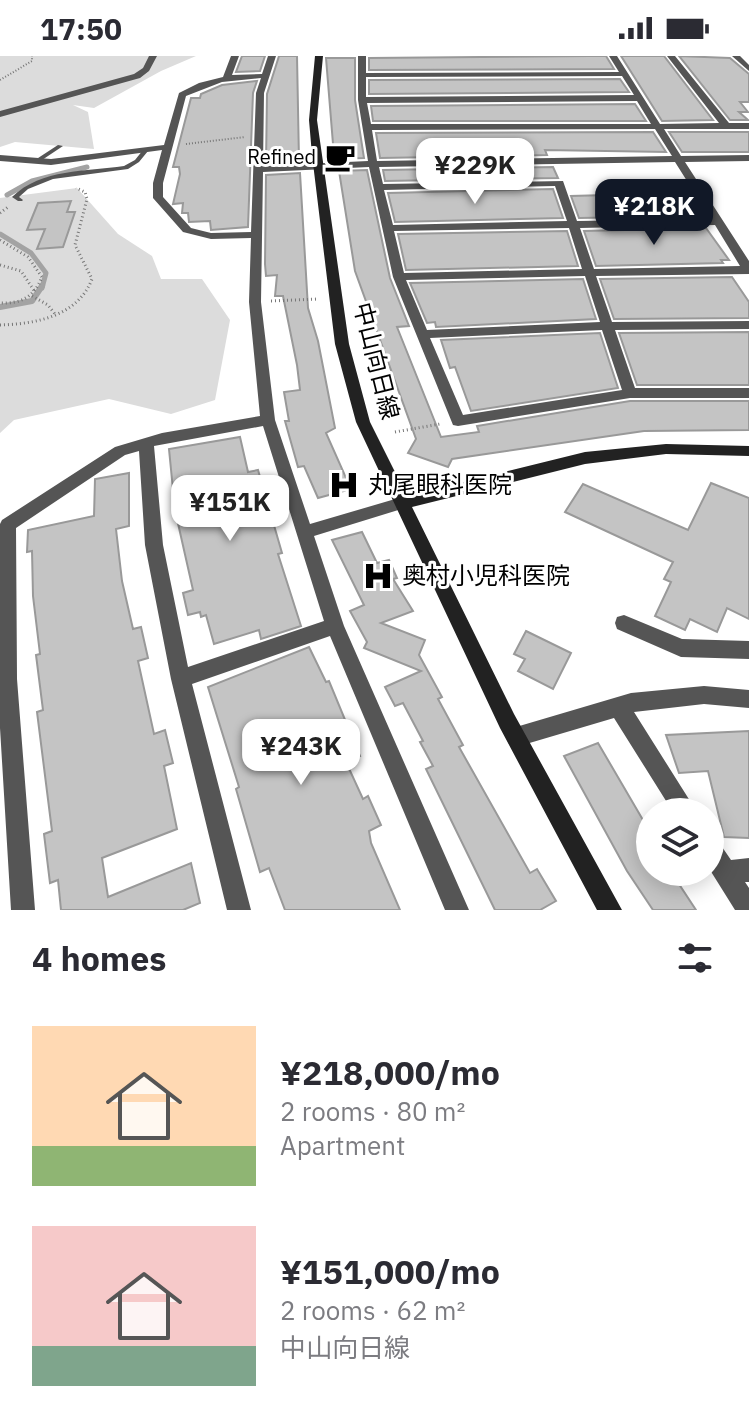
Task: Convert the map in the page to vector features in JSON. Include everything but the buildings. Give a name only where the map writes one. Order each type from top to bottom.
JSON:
[{"type":"main road","name":"中山向日線","points":[[319,56],[313,120],[318,165],[342,344],[363,422],[516,737],[610,910]]},
{"type":"main road","points":[[402,503],[585,458],[666,449],[749,451]]},
{"type":"street","points":[[0,114],[137,76],[146,69],[153,56]]},
{"type":"street","points":[[227,77],[235,56]]},
{"type":"street","points":[[272,56],[260,93],[255,302],[268,420],[335,626],[457,910]]},
{"type":"street","points":[[362,56],[362,100],[399,277],[458,421],[630,393],[749,393]]},
{"type":"street","points":[[613,56],[748,270]]},
{"type":"street","points":[[671,56],[726,126]]},
{"type":"street","points":[[736,56],[749,69]]},
{"type":"street","points":[[362,75],[624,74]]},
{"type":"street","points":[[256,235],[211,236],[187,230],[158,198],[158,183],[182,95],[197,86],[227,77],[265,76]]},
{"type":"street","points":[[362,100],[640,98]]},
{"type":"street","points":[[368,127],[749,126]]},
{"type":"street","points":[[0,158],[51,162],[167,147]]},
{"type":"street","points":[[258,169],[373,163],[749,158]]},
{"type":"street","points":[[378,187],[559,183],[630,393]]},
{"type":"street","points":[[387,228],[718,222]]},
{"type":"street","points":[[399,277],[748,270]]},
{"type":"street","points":[[421,334],[608,326],[749,325]]},
{"type":"street","points":[[23,910],[7,679],[8,525],[120,451],[146,443],[268,420]]},
{"type":"street","points":[[146,443],[154,545],[181,679],[239,910]]},
{"type":"street","points":[[305,532],[402,503]]},
{"type":"street","points":[[624,623],[681,648],[749,650]]},
{"type":"street","points":[[181,679],[335,626]]},
{"type":"street","points":[[516,737],[618,706],[704,695],[749,699]]},
{"type":"street","points":[[618,706],[677,798]]},
{"type":"street","points":[[737,871],[749,910]]},
{"type":"lane","points":[[37,161],[60,146]]},
{"type":"lane","points":[[20,200],[15,197],[22,189],[41,181],[126,168],[145,151]]},
{"type":"path","points":[[0,80],[32,61],[32,56]]},
{"type":"path","points":[[167,147],[259,135]]},
{"type":"path","points":[[0,325],[18,325],[55,314],[88,293],[92,279],[75,245],[87,199],[85,192],[66,187]]},
{"type":"path","points":[[0,213],[20,200]]},
{"type":"path","points":[[0,240],[28,257],[42,277],[33,294],[21,302],[0,303]]},
{"type":"path","points":[[0,265],[21,271],[33,294],[55,314]]},
{"type":"path","points":[[255,302],[320,298]]},
{"type":"path","points":[[395,432],[458,421]]},
{"type":"shaded area","points":[[0,56],[196,56],[161,71],[94,108],[73,105],[88,112],[94,149],[15,142],[0,147]]},
{"type":"shaded area","points":[[77,188],[118,234],[152,256],[161,279],[202,279],[230,320],[215,400],[171,414],[109,399],[14,420],[0,433],[0,198]]},
{"type":"waterway","points":[[7,195],[32,181],[87,167]]},
{"type":"waterway","points":[[0,234],[31,253],[46,273],[42,288]]},
{"type":"waterway","points":[[0,307],[32,301],[42,286]]},
{"type":"place","name":"Refined","points":[[340,157]]},
{"type":"place","name":"丸尾眼科医院","points":[[344,485]]},
{"type":"place","name":"奥村小児科医院","points":[[378,576]]}]
